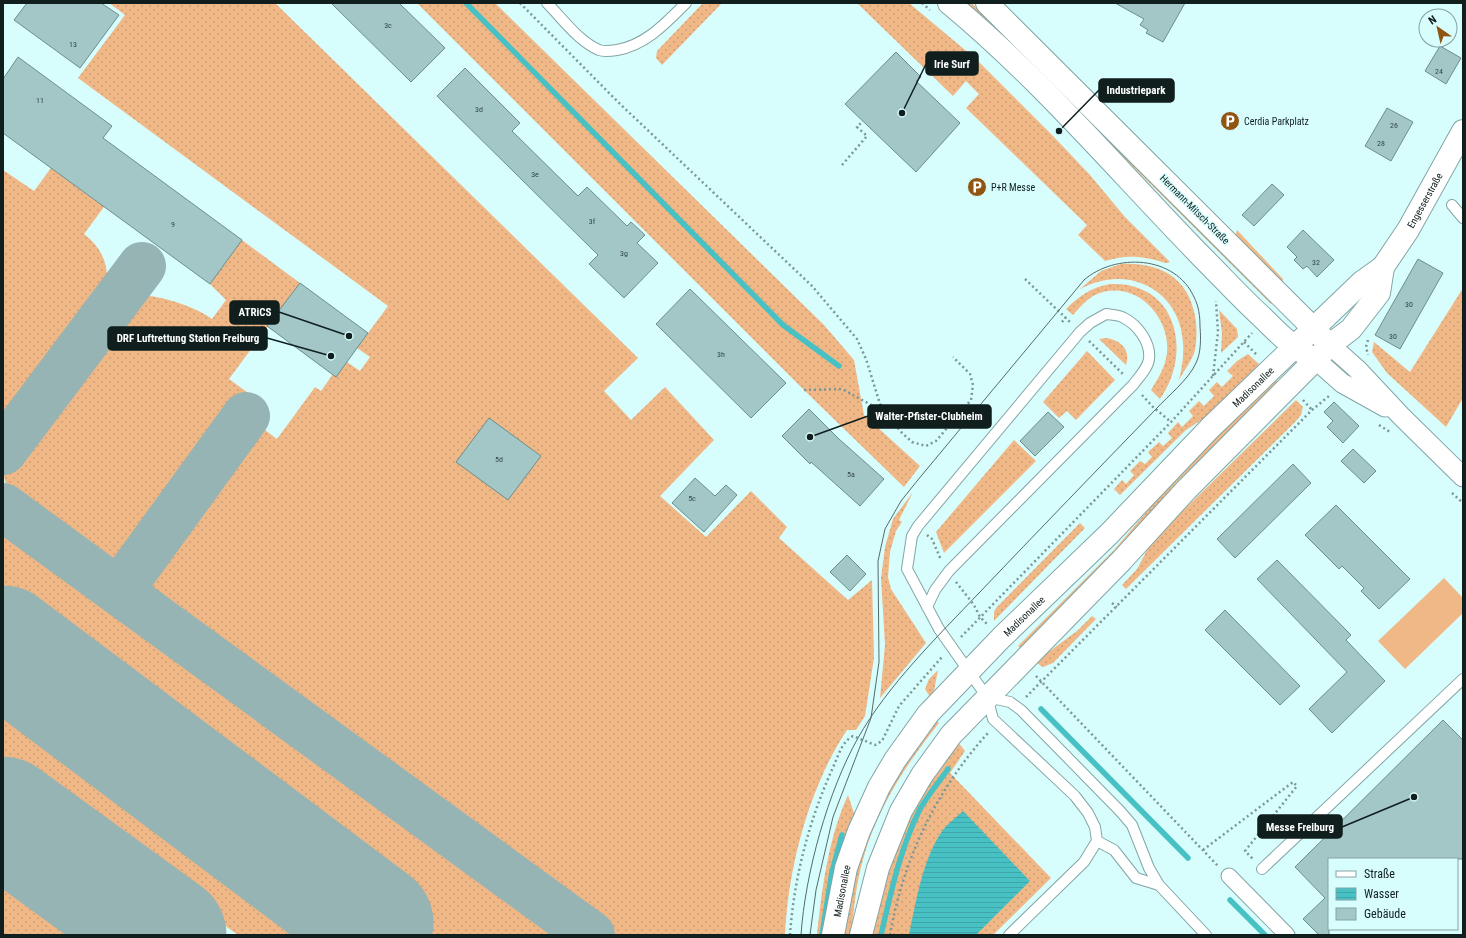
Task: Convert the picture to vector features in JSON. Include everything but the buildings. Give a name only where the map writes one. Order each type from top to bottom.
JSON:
[{"type":"main road","points":[[949,3],[1004,50],[1080,128],[1154,208],[1237,293],[1294,348],[1322,352]]},
{"type":"main road","name":"Hermann-Mitsch-Straße","points":[[987,3],[1314,328],[1322,352]]},
{"type":"main road","name":"Engesserstraße","points":[[1314,328],[1362,282],[1383,267],[1408,230],[1463,131]]},
{"type":"main road","name":"Engesserstraße","points":[[1322,352],[1351,329],[1379,293],[1383,267]]},
{"type":"main road","name":"Madisonallee","points":[[833,935],[846,868],[859,831],[880,787],[915,731],[937,703],[1108,534],[1210,428],[1314,328]]},
{"type":"main road","points":[[861,935],[878,868],[901,811],[940,750],[956,730],[987,697],[1099,584],[1186,490],[1322,352]]},
{"type":"street","name":"Hermann-Mitsch-Straße","points":[[1322,352],[1342,383],[1402,416],[1463,477]]},
{"type":"street","points":[[1229,876],[1287,935]]},
{"type":"lane","points":[[547,3],[586,43],[600,51],[610,51],[632,47],[648,38],[686,3]]},
{"type":"lane","points":[[1452,205],[1463,218]]},
{"type":"lane","points":[[928,607],[935,590],[949,571],[1134,385],[1146,368],[1149,358],[1147,342],[1138,329],[1124,318],[1106,314],[1090,323],[1080,332],[918,526],[912,536],[907,569],[939,628],[987,697],[993,719],[1075,796],[1088,813],[1095,826],[1098,841],[1084,862],[1008,935]]},
{"type":"lane","points":[[1262,869],[1463,679]]},
{"type":"lane","points":[[987,697],[1010,702],[1021,710],[1120,811],[1132,825],[1149,868],[1159,885],[1206,935]]},
{"type":"lane","points":[[1098,841],[1114,850],[1136,878],[1159,885]]},
{"type":"path","points":[[520,3],[618,102],[812,286],[857,339],[866,359],[880,404],[886,414],[912,442],[926,446],[936,441],[971,400],[973,385],[970,374],[953,357]]},
{"type":"path","points":[[842,165],[866,136],[857,127],[863,121]]},
{"type":"path","points":[[1026,279],[1134,385],[1153,407],[1171,422]]},
{"type":"path","points":[[1213,376],[1218,332],[1216,298]]},
{"type":"path","points":[[1062,322],[1066,317]]},
{"type":"path","points":[[790,935],[796,886],[806,842],[820,795],[844,742],[853,736],[875,745],[882,741],[900,706],[952,647],[1171,422],[1251,334]]},
{"type":"path","points":[[1365,359],[1369,354],[1366,347],[1369,336]]},
{"type":"path","points":[[804,390],[842,389],[886,414]]},
{"type":"path","points":[[1025,698],[1312,410],[1329,396],[1334,398]]},
{"type":"path","points":[[1377,423],[1396,438]]},
{"type":"path","points":[[1452,492],[1463,503]]},
{"type":"path","points":[[932,539],[939,557]]},
{"type":"path","points":[[958,585],[974,605],[980,617],[989,626]]},
{"type":"path","points":[[1112,603],[1117,607]]},
{"type":"path","points":[[1041,682],[1212,859]]},
{"type":"path","points":[[890,935],[894,912],[906,870],[932,811],[949,783],[975,747],[990,731]]},
{"type":"path","points":[[1203,850],[1293,782],[1297,786],[1245,851],[1262,869]]},
{"type":"shaded area","points":[[109,3],[275,3],[638,358],[604,391],[631,420],[665,387],[714,440],[660,496],[706,537],[751,491],[787,527],[779,538],[848,600],[872,580],[874,658],[865,716],[856,730],[847,730],[834,752],[811,802],[796,856],[787,909],[785,935],[607,935],[133,590],[132,580],[135,574],[249,418],[277,439],[315,387],[321,391],[333,374],[336,376],[347,362],[360,371],[370,357],[357,348],[388,306],[78,78],[125,15]]},
{"type":"shaded area","points":[[417,3],[495,3],[824,325],[854,360],[864,415],[920,466],[904,487],[804,390]]},
{"type":"shaded area","points":[[703,3],[722,3],[662,65],[656,58],[657,51]]},
{"type":"shaded area","points":[[857,3],[909,3],[977,60],[1054,137],[1090,175],[1125,217],[1170,262],[1166,263],[1136,257],[1121,257],[1105,261],[1078,235],[1087,225],[966,108],[979,94],[966,81],[953,96]]},
{"type":"shaded area","points":[[961,3],[971,3],[1000,28],[1275,300],[1271,304],[1042,76]]},
{"type":"shaded area","points":[[51,168],[104,207],[84,234],[97,247],[105,262],[107,270],[107,287],[105,297],[3,435],[3,170],[34,191]]},
{"type":"shaded area","points":[[1237,230],[1283,279],[1282,283],[1235,237]]},
{"type":"shaded area","points":[[242,240],[300,283],[229,379],[251,395],[123,570],[118,573],[110,573],[9,500],[3,471],[123,303],[131,298],[140,296],[157,297],[188,306],[212,319],[226,300],[210,284]]},
{"type":"shaded area","points":[[1121,264],[1135,264],[1159,269],[1179,282],[1186,291],[1195,316],[1196,342],[1192,358],[1179,380],[1183,352],[1180,324],[1172,308],[1161,295],[1147,286],[1131,280],[1114,279],[1097,282],[1079,290],[1101,271]]},
{"type":"shaded area","points":[[1110,284],[1133,286],[1151,294],[1164,307],[1172,323],[1176,341],[1176,361],[1170,380],[1160,399],[1151,390],[1165,363],[1167,344],[1164,329],[1158,316],[1148,305],[1136,296],[1123,291],[1108,291],[1090,298],[1073,315],[1066,309],[1086,293],[1097,287]]},
{"type":"shaded area","points":[[1463,288],[1463,398],[1446,427],[1387,373],[1372,352],[1374,342],[1410,372]]},
{"type":"shaded area","points":[[1219,310],[1237,329],[1238,337],[1221,353],[1222,333]]},
{"type":"shaded area","points":[[1106,338],[1120,343],[1124,347],[1127,355],[1126,365],[1099,339]]},
{"type":"shaded area","points":[[1087,351],[1115,380],[1076,420],[1067,411],[1059,418],[1043,402]]},
{"type":"shaded area","points":[[1248,354],[1259,364],[1251,376],[1209,415],[1186,430],[1120,495],[1114,489],[1122,480],[1126,484],[1134,475],[1130,471],[1140,461],[1145,464],[1152,457],[1148,452],[1159,442],[1163,446],[1172,438],[1168,433],[1178,422],[1182,427],[1193,416],[1189,411],[1199,401],[1204,406],[1214,396],[1209,390],[1217,382],[1222,387],[1233,376],[1227,371],[1237,361]]},
{"type":"shaded area","points":[[1274,379],[1278,382],[1177,482],[1130,539],[1022,650],[1018,646],[1114,550],[1174,480]]},
{"type":"shaded area","points":[[1296,400],[1303,407],[1301,415],[1296,421],[1126,589],[1122,585],[1137,569],[1152,541]]},
{"type":"shaded area","points":[[1014,440],[1036,461],[944,553],[936,532]]},
{"type":"shaded area","points":[[913,492],[899,520],[902,522],[896,531],[890,552],[888,577],[891,589],[926,643],[880,698],[885,645],[881,578],[885,547],[893,519]]},
{"type":"shaded area","points":[[3,520],[573,935],[238,935],[3,765]]},
{"type":"shaded area","points":[[1080,523],[1085,528],[994,621],[994,612],[996,608]]},
{"type":"shaded area","points":[[1444,578],[1463,598],[1463,613],[1405,669],[1378,641]]},
{"type":"shaded area","points":[[1092,616],[1096,619],[1053,663],[1043,667],[1035,662],[1077,631]]},
{"type":"shaded area","points":[[938,670],[934,691],[930,697],[925,689],[929,679]]},
{"type":"shaded area","points":[[935,720],[939,723],[905,770],[885,803],[877,820],[864,856],[859,876],[851,935],[843,935],[852,877],[890,784]]},
{"type":"shaded area","points":[[958,742],[965,751],[950,773],[1051,878],[993,935],[873,935],[883,886],[890,861],[899,838],[926,788]]},
{"type":"shaded area","points":[[848,795],[855,816],[824,935],[817,935],[827,864],[835,829]]},
{"type":"shaded area","points":[[3,865],[100,935],[3,935]]},
{"type":"water","points":[[963,811],[1030,881],[976,935],[909,935],[921,880],[930,853],[943,830]]},
{"type":"waterway","points":[[466,3],[783,325],[839,366]]},
{"type":"waterway","points":[[1041,709],[1188,858]]},
{"type":"waterway","points":[[881,935],[897,871],[913,824],[923,804],[948,769]]},
{"type":"waterway","points":[[822,935],[832,872],[842,835]]},
{"type":"waterway","points":[[1230,900],[1265,935]]},
{"type":"taxiway","points":[[3,451],[142,266]]},
{"type":"taxiway","points":[[119,591],[246,416]]},
{"type":"taxiway","points":[[3,507],[591,935]]},
{"type":"runway","points":[[3,645],[374,923]]},
{"type":"runway","points":[[3,816],[167,935]]},
{"type":"tram line","points":[[801,935],[807,886],[828,808],[847,759],[858,738],[870,719],[883,699],[930,644],[1178,387],[1193,369],[1199,355],[1199,312],[1194,297],[1185,283],[1173,273],[1159,266],[1127,262],[1112,265],[1097,271],[1084,280],[901,501],[885,529],[878,561],[879,662],[871,718],[833,817],[816,890],[810,935]]},
{"type":"place","name":"Irie Surf","points":[[902,113]]},
{"type":"place","name":"Cerdia Parkplatz","points":[[1230,121]]},
{"type":"place","name":"Industriepark","points":[[1059,131]]},
{"type":"place","name":"P+R Messe","points":[[977,187]]},
{"type":"place","name":"ATRiCS","points":[[349,336]]},
{"type":"place","name":"DRF Luftrettung Station Freiburg","points":[[331,356]]},
{"type":"place","name":"Walter-Pfister-Clubheim","points":[[810,437]]},
{"type":"place","name":"Messe Freiburg","points":[[1414,797]]}]
